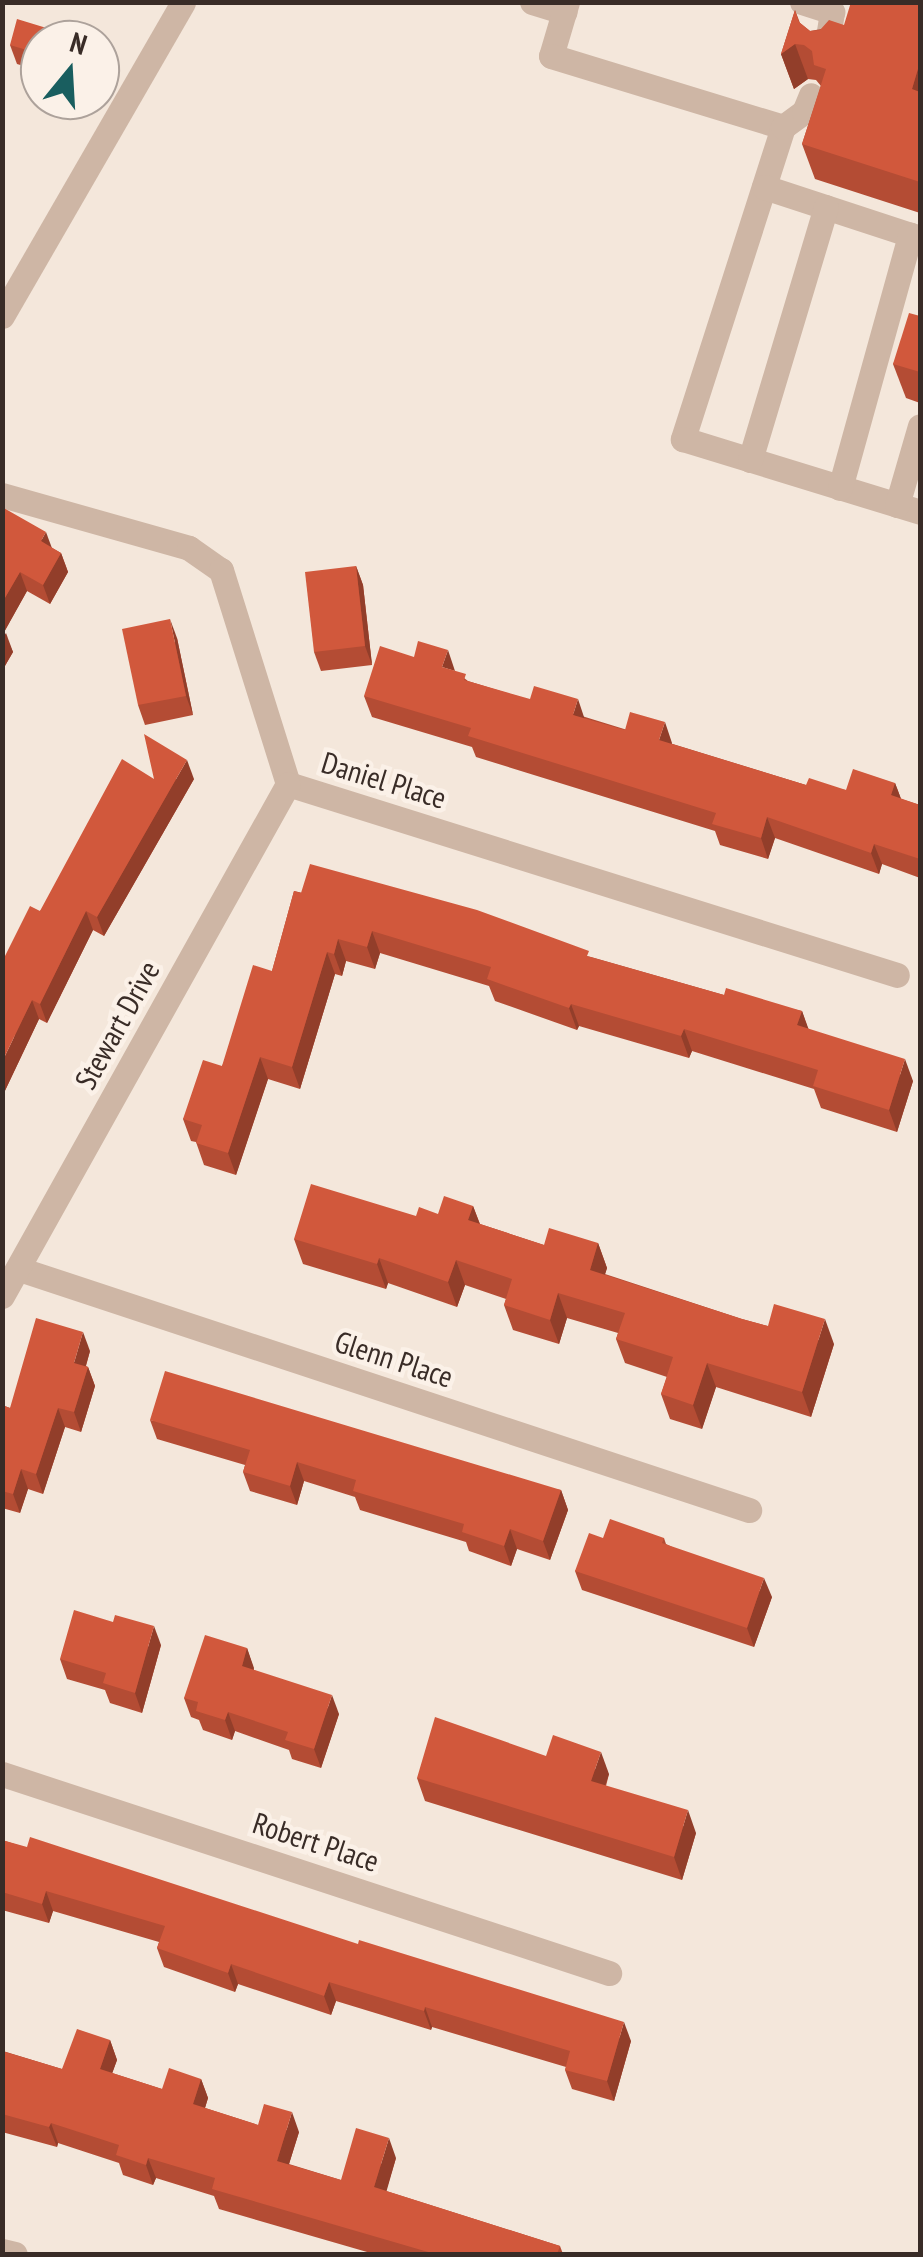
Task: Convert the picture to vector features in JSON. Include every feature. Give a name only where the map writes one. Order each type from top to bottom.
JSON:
[{"type":"street","points":[[2,316],[183,2]]},
{"type":"street","points":[[532,2],[566,7],[552,56],[783,126]]},
{"type":"street","points":[[802,2],[832,12],[826,50]]},
{"type":"street","points":[[811,95],[804,112],[783,126],[683,439],[909,509],[920,426]]},
{"type":"street","points":[[764,186],[915,236],[840,488]]},
{"type":"street","points":[[750,460],[826,207]]},
{"type":"street","name":"Daniel Place","points":[[2,494],[189,548],[221,570],[288,784],[897,974]]},
{"type":"street","name":"Stewart Drive","points":[[2,1296],[288,784]]},
{"type":"street","name":"Glenn Place","points":[[18,1269],[748,1510]]},
{"type":"street","name":"Robert Place","points":[[2,1774],[609,1973]]},
{"type":"street","points":[[2,2251],[15,2254]]},
{"type":"building","points":[[851,2],[920,2],[920,62],[912,89],[920,92],[920,182],[802,144],[826,69],[814,65],[812,51],[804,45],[795,44],[781,54],[795,10],[799,22],[810,31],[820,30],[829,20],[844,25]]},
{"type":"building","points":[[17,19],[20,20],[20,48],[10,45]]},
{"type":"building","points":[[909,313],[920,316],[920,372],[893,364]]},
{"type":"building","points":[[2,507],[46,532],[41,541],[61,553],[43,585],[20,572],[2,603]]},
{"type":"building","points":[[356,566],[365,646],[314,652],[305,572]]},
{"type":"building","points":[[170,619],[186,696],[138,705],[122,629]]},
{"type":"building","points":[[418,641],[448,650],[442,667],[466,674],[464,680],[530,699],[534,686],[578,699],[573,715],[625,730],[630,712],[665,722],[659,740],[806,785],[809,778],[846,790],[853,769],[895,783],[891,795],[920,805],[920,859],[874,844],[871,853],[767,817],[761,838],[712,824],[716,813],[468,736],[471,728],[364,696],[380,646],[414,657]]},
{"type":"building","points":[[144,734],[187,760],[97,917],[86,911],[40,1004],[32,1000],[2,1062],[2,962],[30,906],[40,911],[122,759],[154,779]]},
{"type":"building","points":[[310,864],[477,910],[589,951],[587,956],[724,995],[726,988],[802,1011],[797,1025],[905,1059],[889,1110],[813,1086],[818,1070],[684,1029],[681,1036],[571,1004],[569,1008],[487,979],[491,967],[372,931],[367,947],[338,939],[334,954],[327,952],[292,1067],[260,1057],[228,1153],[196,1143],[202,1125],[183,1119],[203,1060],[222,1066],[253,965],[272,971],[294,891],[301,893]]},
{"type":"building","points":[[311,1184],[416,1216],[419,1207],[438,1214],[444,1196],[473,1206],[468,1220],[544,1245],[549,1228],[598,1243],[590,1270],[768,1326],[774,1304],[825,1319],[802,1392],[707,1363],[693,1405],[661,1394],[673,1357],[616,1339],[625,1313],[558,1293],[550,1320],[504,1305],[512,1279],[456,1260],[448,1282],[379,1258],[377,1264],[294,1239]]},
{"type":"building","points":[[36,1318],[83,1332],[74,1363],[88,1367],[74,1412],[58,1408],[36,1474],[21,1469],[13,1494],[2,1491],[2,1405],[10,1408]]},
{"type":"building","points":[[165,1371],[561,1490],[543,1541],[510,1529],[504,1546],[462,1532],[464,1524],[353,1491],[356,1480],[297,1462],[290,1486],[243,1472],[250,1450],[150,1420]]},
{"type":"building","points":[[610,1519],[664,1538],[662,1543],[764,1578],[747,1628],[575,1571],[589,1533],[603,1538]]},
{"type":"building","points":[[74,1610],[113,1622],[115,1615],[154,1626],[135,1693],[103,1683],[106,1673],[60,1659]]},
{"type":"building","points":[[205,1635],[247,1648],[242,1666],[332,1695],[314,1749],[285,1740],[288,1732],[228,1712],[225,1720],[196,1711],[198,1702],[184,1698]]},
{"type":"building","points":[[435,1717],[546,1756],[553,1735],[601,1752],[591,1781],[688,1810],[674,1857],[417,1778]]},
{"type":"building","points":[[30,1837],[358,1944],[359,1940],[624,2022],[607,2081],[565,2070],[570,2051],[329,1982],[324,1996],[231,1964],[228,1973],[157,1948],[165,1926],[46,1891],[42,1904],[2,1892],[2,1840],[27,1847]]},
{"type":"building","points":[[77,2029],[110,2040],[100,2069],[162,2089],[169,2068],[201,2079],[193,2104],[258,2125],[264,2104],[292,2112],[277,2161],[341,2180],[356,2128],[389,2138],[374,2187],[560,2246],[557,2254],[435,2254],[212,2189],[215,2178],[148,2158],[146,2165],[116,2155],[119,2145],[51,2123],[49,2127],[2,2114],[2,2051],[62,2069]]}]
